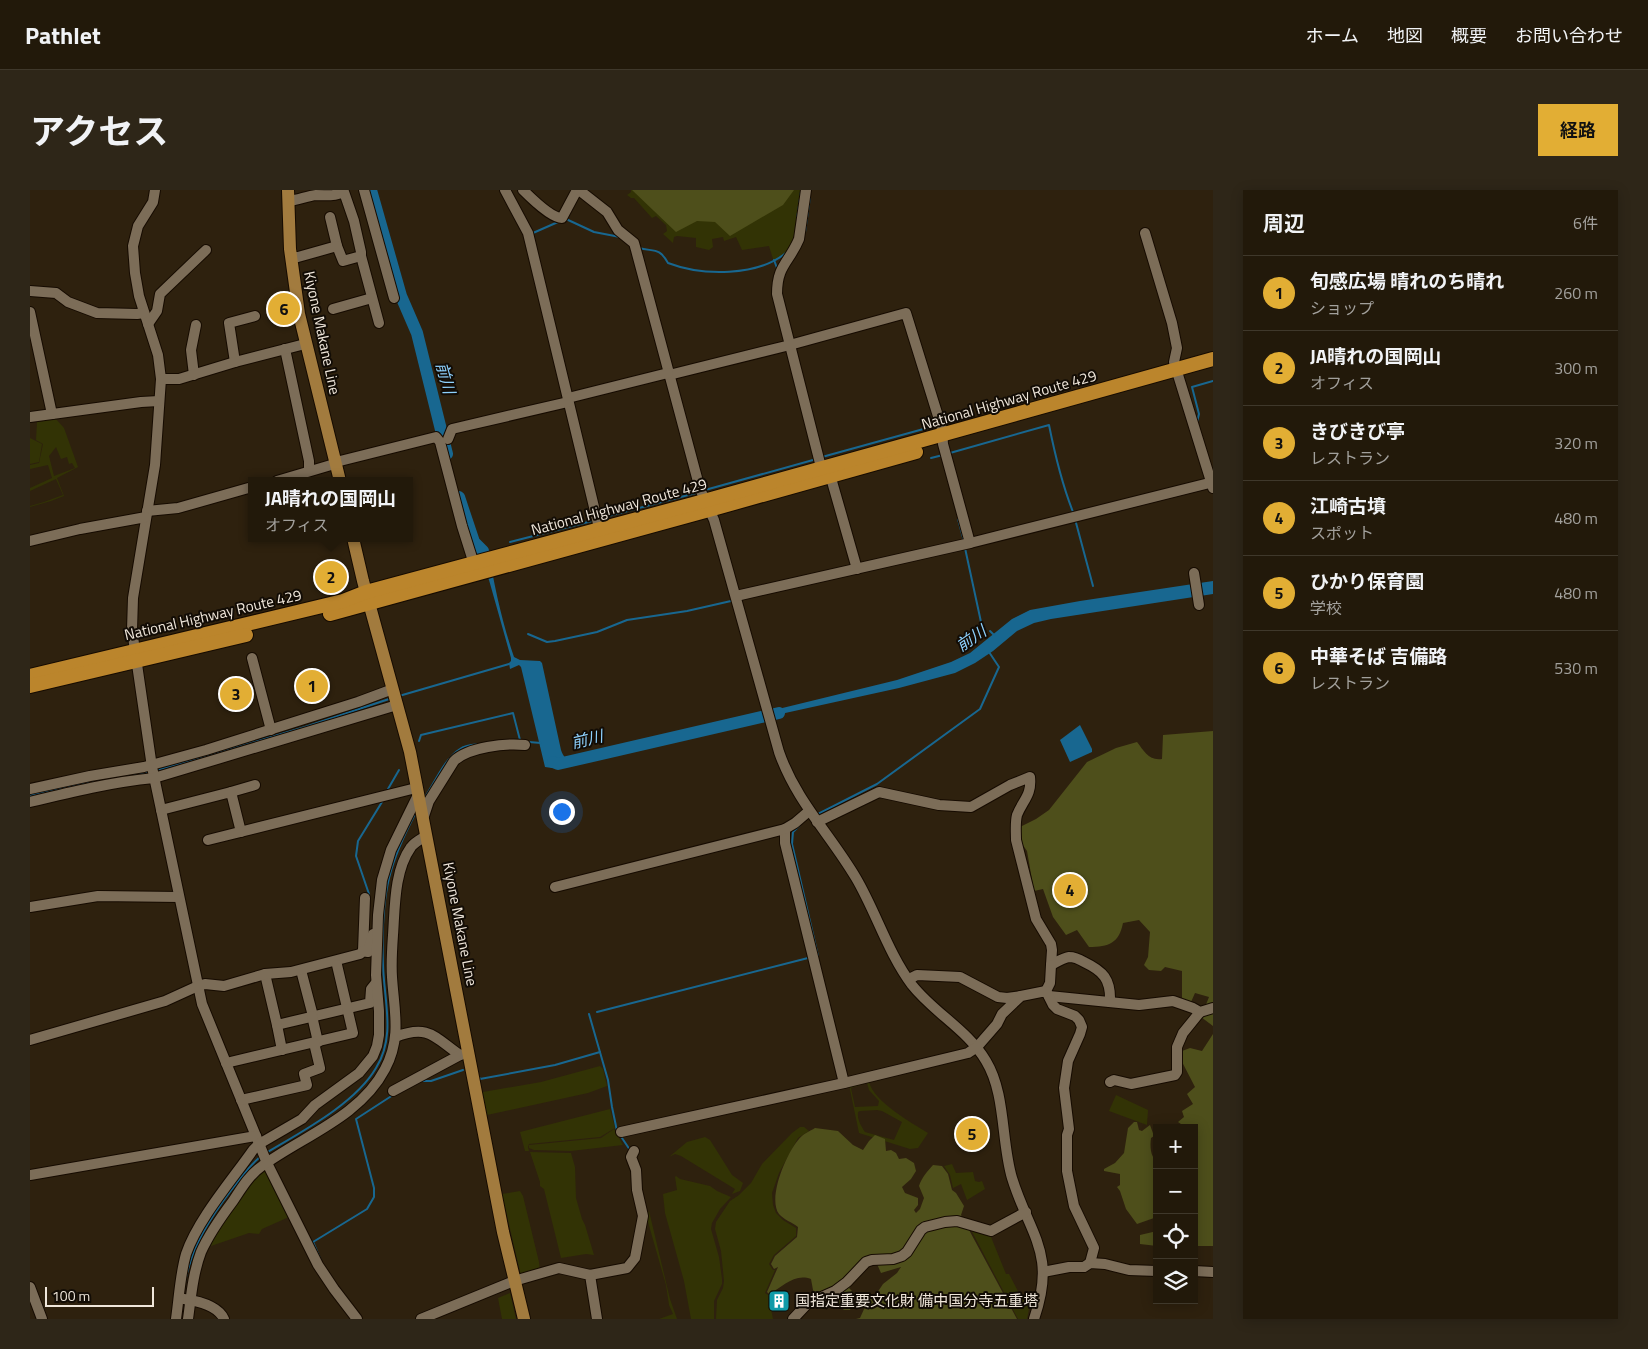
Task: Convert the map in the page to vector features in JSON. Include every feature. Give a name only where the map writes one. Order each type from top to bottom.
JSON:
[{"type":"highway","name":"National Highway Route 429","points":[[30,686],[136,656],[368,598],[825,472],[945,447],[1178,374],[1213,359]]},
{"type":"highway","name":"National Highway Route 429","points":[[1178,374],[1213,369]]},
{"type":"highway","name":"National Highway Route 429","points":[[30,676],[136,656]]},
{"type":"main road","name":"Kiyone Makane Line","points":[[288,195],[291,257],[299,314],[339,477]]},
{"type":"main road","name":"Kiyone Makane Line","points":[[355,542],[368,598],[410,752],[464,1054],[524,1319]]},
{"type":"street","points":[[155,190],[153,202],[138,226],[133,246],[135,273],[160,368],[161,379],[155,465],[132,609],[132,630],[153,771],[202,1004],[262,1150],[318,1265],[356,1319]]},
{"type":"street","points":[[364,190],[394,298]]},
{"type":"street","points":[[505,190],[528,234],[601,534]]},
{"type":"street","points":[[523,190],[557,218],[562,218],[578,190],[607,212],[618,230],[634,243],[700,489],[714,520],[779,752],[788,776],[798,795],[856,879],[900,966],[927,1001],[977,1047],[986,1061],[996,1085],[1011,1173],[1041,1251],[1043,1272],[1041,1296],[1034,1319]]},
{"type":"street","points":[[806,190],[799,238],[778,277],[777,294],[825,472],[857,569]]},
{"type":"street","points":[[288,195],[298,200],[315,195],[333,196],[347,191],[362,252],[361,256],[379,323]]},
{"type":"street","points":[[330,216],[337,246],[343,261],[361,256]]},
{"type":"street","points":[[736,596],[967,544],[1213,484],[1174,362],[1178,348],[1145,233]]},
{"type":"street","points":[[291,257],[298,257],[337,246]]},
{"type":"street","points":[[148,324],[159,306],[160,294],[206,250]]},
{"type":"street","points":[[30,291],[56,294],[68,302],[97,314],[137,314],[144,312]]},
{"type":"street","points":[[333,309],[372,298]]},
{"type":"street","points":[[30,312],[52,414]]},
{"type":"street","points":[[448,439],[452,429],[790,345],[906,313],[945,447],[967,544]]},
{"type":"street","points":[[235,362],[229,323],[255,316]]},
{"type":"street","points":[[194,375],[191,350],[196,324]]},
{"type":"street","points":[[161,379],[179,379],[305,344]]},
{"type":"street","points":[[285,349],[309,461],[309,470]]},
{"type":"street","points":[[30,417],[160,401]]},
{"type":"street","points":[[292,477],[336,462],[436,437],[440,442],[462,526],[477,567]]},
{"type":"street","points":[[30,541],[178,508],[248,489]]},
{"type":"street","points":[[1194,574],[1199,604]]},
{"type":"street","points":[[252,658],[271,730]]},
{"type":"street","points":[[30,789],[90,776],[130,770],[153,771],[206,750],[358,702],[395,697]]},
{"type":"street","points":[[30,802],[113,784],[395,697]]},
{"type":"street","points":[[422,818],[429,801],[459,756],[465,752],[501,745],[525,745]]},
{"type":"street","points":[[555,888],[785,829],[795,823],[879,792],[939,805],[971,807],[1010,785],[1030,777],[1031,787],[1017,816],[1016,840],[1037,920],[1051,944],[1048,993],[1053,1005],[1075,1016],[1082,1027],[1068,1061],[1063,1094],[1068,1124],[1066,1161],[1068,1178],[1074,1206],[1094,1248],[1090,1263]]},
{"type":"street","points":[[161,810],[255,785]]},
{"type":"street","points":[[231,792],[241,832]]},
{"type":"street","points":[[208,840],[417,794]]},
{"type":"street","points":[[30,1174],[262,1150],[333,1122],[361,1099],[379,1080],[385,1070],[396,1037],[396,1013],[386,915],[381,890],[387,860],[417,794]]},
{"type":"street","points":[[785,829],[785,843],[844,1083]]},
{"type":"street","points":[[30,1040],[159,1002],[205,984],[224,986],[291,972],[360,954],[364,951],[368,952],[373,933],[386,915],[397,886],[402,865],[412,846],[426,836]]},
{"type":"street","points":[[30,907],[98,896],[179,896]]},
{"type":"street","points":[[364,951],[365,898]]},
{"type":"street","points":[[188,1319],[184,1299],[183,1266],[193,1237],[223,1191],[262,1150],[302,1120],[315,1105],[359,1073],[367,1065],[378,1046],[379,1011],[376,984],[378,927]]},
{"type":"street","points":[[1051,965],[1067,957],[1079,959],[1094,966],[1102,972],[1109,985],[1110,1002]]},
{"type":"street","points":[[226,1064],[353,1033],[337,964]]},
{"type":"street","points":[[241,1100],[307,1085],[304,1074],[320,1068],[312,1016],[302,974]]},
{"type":"street","points":[[909,979],[917,975],[960,977],[998,996],[1007,998],[1026,994],[1048,993],[1139,1004],[1173,1001],[1200,1012]]},
{"type":"street","points":[[265,976],[282,1050]]},
{"type":"street","points":[[276,1025],[370,1003],[371,989],[373,984],[376,984]]},
{"type":"street","points":[[621,1132],[844,1083],[968,1053],[977,1047],[997,1024],[1002,1014],[1021,996]]},
{"type":"street","points":[[1110,1082],[1114,1080],[1132,1084],[1175,1075],[1177,1072],[1177,1047],[1183,1033],[1200,1012],[1213,1008]]},
{"type":"street","points":[[396,1037],[414,1031],[428,1032],[464,1054]]},
{"type":"street","points":[[393,1091],[464,1054]]},
{"type":"street","points":[[176,1319],[210,1235],[254,1172],[262,1150]]},
{"type":"street","points":[[421,1319],[514,1281],[559,1268],[590,1277],[627,1268],[635,1258],[643,1216],[637,1190],[633,1153]]},
{"type":"street","points":[[792,1319],[808,1303],[834,1291],[847,1282],[866,1262],[902,1256],[925,1227],[957,1221],[991,1231],[1026,1212]]},
{"type":"street","points":[[1043,1272],[1069,1267],[1084,1267],[1090,1263],[1105,1264],[1129,1270],[1153,1271]]},
{"type":"street","points":[[1198,1271],[1213,1272]]},
{"type":"street","points":[[590,1277],[597,1319]]},
{"type":"street","points":[[30,1287],[42,1319]]},
{"type":"street","points":[[184,1299],[218,1310],[224,1319]]},
{"type":"shaded area","points":[[631,190],[802,190],[799,220],[794,239],[784,255],[776,260],[773,259],[769,246],[742,250],[736,237],[724,241],[723,237],[712,239],[713,247],[709,250],[696,247],[696,238],[677,236],[674,237],[673,243],[663,234],[667,231],[666,225],[656,216],[652,218],[634,198],[627,195]]},
{"type":"shaded area","points":[[632,190],[794,190],[783,205],[730,236],[715,222],[697,221],[676,232]]},
{"type":"shaded area","points":[[55,418],[64,428],[78,467],[57,478],[64,496],[30,507],[63,495],[56,479],[30,491],[30,488],[52,478],[48,465],[30,469],[30,465],[39,463],[43,444],[36,440],[37,422],[43,421],[43,419]],"holes":[[[56,447],[61,459],[67,457],[69,464],[72,463],[75,468],[54,476],[49,456]]]},
{"type":"shaded area","points":[[30,438],[42,444],[39,462],[30,464]]},
{"type":"shaded area","points":[[1213,731],[1213,1026],[1201,1017],[1209,997],[1195,993],[1191,1002],[1182,999],[1182,971],[1165,967],[1161,971],[1149,970],[1144,965],[1148,957],[1150,932],[1139,920],[1123,923],[1119,935],[1107,945],[1089,947],[1077,930],[1066,935],[1053,917],[1043,889],[1034,891],[1027,851],[1020,841],[1020,827],[1049,810],[1087,762],[1116,748],[1137,742],[1150,757],[1162,759],[1163,735]]},
{"type":"shaded area","points":[[1213,1034],[1213,1246],[1198,1246],[1198,1124],[1181,1124],[1178,1122],[1184,1117],[1182,1111],[1193,1104],[1187,1094],[1195,1087],[1180,1058],[1182,1051],[1190,1048],[1202,1051]]},
{"type":"shaded area","points":[[600,1066],[603,1069],[607,1086],[588,1093],[487,1115],[483,1101],[483,1092],[541,1082]]},
{"type":"shaded area","points":[[884,1075],[887,1078],[884,1077],[869,1082],[872,1090],[894,1111],[928,1133],[918,1148],[910,1149],[859,1133],[849,1085]],"holes":[[[867,1083],[869,1090],[879,1101],[878,1106],[855,1107],[851,1088]],[[877,1110],[902,1122],[894,1140],[865,1132],[862,1127],[858,1112]]]},
{"type":"shaded area","points":[[1116,1095],[1148,1110],[1147,1125],[1109,1111]]},
{"type":"shaded area","points":[[610,1109],[615,1128],[600,1137],[529,1144],[529,1151],[525,1151],[520,1132]]},
{"type":"shaded area","points":[[1134,1122],[1137,1122],[1139,1130],[1142,1131],[1150,1125],[1153,1133],[1151,1148],[1153,1157],[1153,1218],[1137,1224],[1126,1209],[1117,1187],[1120,1185],[1120,1174],[1104,1171],[1124,1153],[1128,1128]]},
{"type":"shaded area","points":[[800,1127],[804,1127],[809,1131],[798,1138],[779,1173],[772,1193],[776,1213],[796,1228],[796,1236],[774,1255],[769,1264],[775,1270],[765,1293],[770,1296],[773,1319],[716,1319],[717,1300],[724,1281],[721,1251],[715,1229],[716,1222],[730,1201],[751,1183],[762,1164]]},
{"type":"shaded area","points":[[815,1128],[838,1131],[853,1145],[863,1150],[875,1135],[885,1139],[886,1151],[891,1150],[896,1153],[899,1159],[906,1158],[914,1163],[916,1171],[911,1179],[902,1187],[905,1193],[918,1198],[918,1205],[914,1210],[916,1213],[920,1209],[924,1198],[919,1186],[922,1180],[933,1165],[942,1166],[948,1174],[952,1190],[964,1206],[961,1215],[1017,1319],[856,1319],[860,1318],[869,1298],[877,1293],[883,1284],[897,1273],[901,1267],[881,1273],[877,1264],[877,1257],[849,1288],[856,1295],[850,1310],[844,1310],[834,1300],[820,1301],[813,1290],[811,1279],[794,1279],[769,1294],[767,1292],[778,1267],[774,1269],[771,1264],[775,1256],[797,1237],[798,1227],[781,1216],[776,1207],[775,1197],[780,1175],[794,1145],[802,1136]]},
{"type":"shaded area","points":[[614,1129],[623,1145],[571,1151],[534,1150],[529,1148],[529,1145],[601,1138]]},
{"type":"shaded area","points":[[705,1137],[710,1140],[732,1175],[743,1183],[740,1191],[732,1194],[735,1189],[681,1156],[675,1154],[669,1157],[687,1142]]},
{"type":"shaded area","points":[[530,1152],[571,1153],[575,1167],[576,1198],[594,1255],[586,1254],[561,1258],[544,1189],[540,1186]]},
{"type":"shaded area","points":[[952,1164],[956,1173],[973,1172],[975,1181],[982,1181],[985,1189],[967,1200],[961,1184],[953,1188],[950,1175],[944,1166]]},
{"type":"shaded area","points":[[267,1171],[289,1217],[262,1229],[259,1234],[249,1233],[211,1246],[213,1238],[245,1189],[260,1173]]},
{"type":"shaded area","points":[[676,1176],[680,1179],[710,1186],[731,1197],[720,1209],[712,1223],[711,1229],[719,1257],[722,1279],[722,1284],[714,1301],[714,1319],[691,1319],[684,1281],[665,1213],[663,1194],[677,1190]]},
{"type":"shaded area","points":[[520,1191],[523,1196],[540,1271],[521,1276],[502,1194]]},
{"type":"shaded area","points":[[649,1211],[670,1299],[677,1319],[659,1319],[673,1314],[648,1222],[647,1215]]},
{"type":"shaded area","points":[[969,1226],[984,1231],[991,1237],[1006,1274],[1009,1274],[1020,1295],[1035,1294],[1033,1301],[1031,1298],[1025,1301],[1029,1309],[1027,1319],[1018,1319]]},
{"type":"shaded area","points":[[1153,1232],[1153,1246],[1140,1244],[1140,1235]]},
{"type":"shaded area","points":[[510,1293],[516,1319],[502,1319],[498,1298]]},
{"type":"water","points":[[474,539],[488,548],[499,603],[514,657],[520,660],[540,661],[542,663],[561,750],[569,764],[552,768],[545,767],[521,667],[519,665],[510,669],[509,663],[511,658],[489,580],[472,540]]},
{"type":"water","points":[[1213,581],[1213,594],[1034,623],[1017,631],[993,651],[955,673],[899,688],[767,717],[766,712],[897,680],[951,662],[970,653],[1012,619],[1030,610]]},
{"type":"water","points":[[1080,725],[1092,752],[1070,762],[1060,740]]},
{"type":"waterway","name":"前川","points":[[371,190],[401,296],[417,333],[447,454]]},
{"type":"waterway","points":[[797,219],[801,192]]},
{"type":"waterway","points":[[805,232],[810,197]]},
{"type":"waterway","points":[[566,219],[594,232],[620,237]]},
{"type":"waterway","points":[[533,233],[558,222]]},
{"type":"waterway","points":[[639,248],[659,252],[668,263],[713,272],[746,270],[761,266],[787,252]]},
{"type":"waterway","points":[[774,260],[777,268]]},
{"type":"waterway","points":[[1197,422],[1199,414],[1192,387],[1213,381]]},
{"type":"waterway","points":[[822,457],[938,425]]},
{"type":"waterway","points":[[950,453],[1049,425],[1065,491],[1073,512]]},
{"type":"waterway","points":[[931,458],[943,455]]},
{"type":"waterway","points":[[705,490],[813,460]]},
{"type":"waterway","points":[[601,518],[696,493]]},
{"type":"waterway","name":"前川","points":[[459,497],[474,542],[483,551]]},
{"type":"waterway","points":[[958,519],[964,541]]},
{"type":"waterway","points":[[1075,519],[1093,586]]},
{"type":"waterway","points":[[510,542],[592,521]]},
{"type":"waterway","points":[[965,548],[983,624]]},
{"type":"waterway","points":[[528,634],[547,642],[555,641],[597,632],[627,620],[687,611],[731,601]]},
{"type":"waterway","points":[[990,631],[994,635]]},
{"type":"waterway","points":[[816,815],[877,784],[980,709],[999,667],[989,652]]},
{"type":"waterway","points":[[399,696],[509,664]]},
{"type":"waterway","points":[[157,770],[305,727],[389,699]]},
{"type":"waterway","points":[[419,741],[421,735],[513,713],[520,740]]},
{"type":"waterway","name":"前川","points":[[553,762],[558,764],[779,713]]},
{"type":"waterway","points":[[529,742],[541,743]]},
{"type":"waterway","points":[[424,799],[449,758],[460,749],[469,745],[479,744]]},
{"type":"waterway","points":[[388,789],[399,770]]},
{"type":"waterway","points":[[30,795],[150,772]]},
{"type":"waterway","points":[[369,897],[356,856],[358,841],[382,802]]},
{"type":"waterway","points":[[266,1153],[311,1126],[355,1094],[367,1081],[382,1056],[387,1031],[383,955],[385,898],[394,861],[416,812]]},
{"type":"waterway","points":[[800,825],[793,832],[792,844],[817,956]]},
{"type":"waterway","points":[[597,1012],[808,958]]},
{"type":"waterway","points":[[589,1014],[608,1080],[617,1131]]},
{"type":"waterway","points":[[479,1077],[480,1079],[555,1065],[600,1052]]},
{"type":"waterway","points":[[421,1081],[431,1081],[463,1070]]},
{"type":"waterway","points":[[321,1261],[313,1242],[367,1209],[374,1197],[374,1188],[356,1119],[393,1095]]},
{"type":"waterway","points":[[620,1135],[630,1150]]},
{"type":"waterway","points":[[185,1282],[192,1256],[209,1222],[232,1189],[260,1157]]},
{"type":"place","name":"中華そば 吉備路","points":[[284,309]]},
{"type":"place","name":"JA晴れの国岡山","points":[[331,577]]},
{"type":"place","name":"旬感広場 晴れのち晴れ","points":[[312,686]]},
{"type":"place","name":"きびきび亭","points":[[236,694]]},
{"type":"place","name":"江崎古墳","points":[[1070,890]]},
{"type":"place","name":"ひかり保育園","points":[[972,1134]]},
{"type":"place","name":"国指定重要文化財 備中国分寺五重塔","points":[[779,1301]]}]
